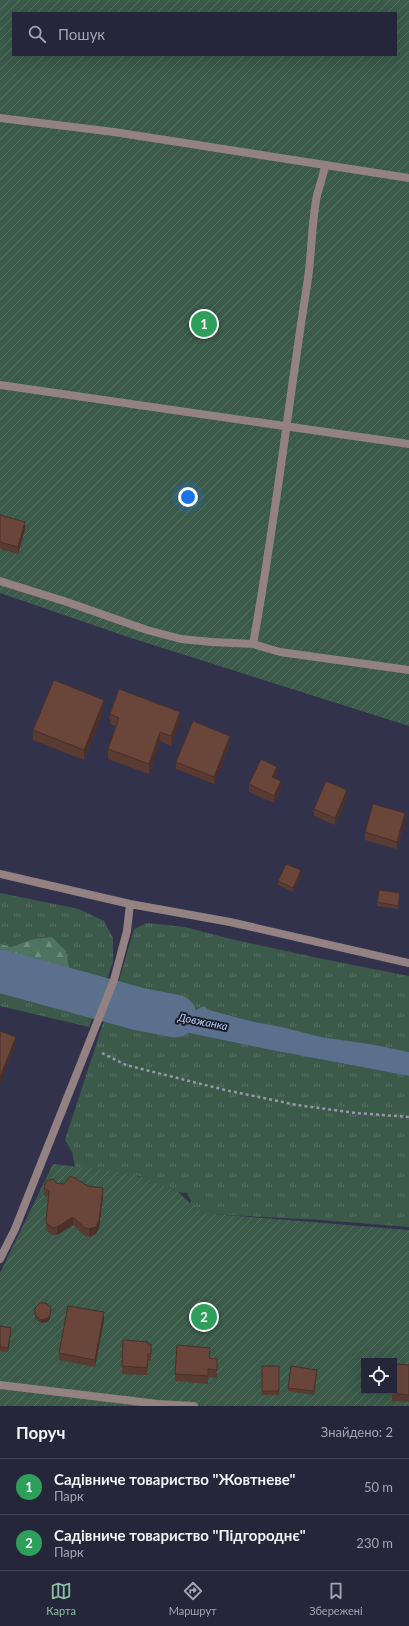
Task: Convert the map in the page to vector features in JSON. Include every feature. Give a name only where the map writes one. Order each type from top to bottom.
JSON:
[{"type":"street","points":[[0,118],[114,132],[409,178]]},
{"type":"street","points":[[253,644],[262,598],[288,427],[294,370],[309,274],[317,196],[325,166]]},
{"type":"street","points":[[0,385],[409,444]]},
{"type":"street","points":[[0,581],[67,602],[147,630],[181,638],[212,642],[253,644],[280,652],[409,670]]},
{"type":"street","points":[[0,874],[130,904],[230,922],[409,962]]},
{"type":"street","points":[[0,1259],[15,1229],[100,1019],[114,980],[127,931],[130,904]]},
{"type":"street","points":[[0,1385],[158,1404],[194,1406]]},
{"type":"path","points":[[88,1046],[126,1066],[224,1090],[304,1106],[409,1118]]},
{"type":"green space","points":[[0,0],[409,0],[409,726],[128,637],[0,593]]},
{"type":"green space","points":[[0,893],[79,909],[104,921],[113,938],[113,962],[89,1027],[0,1006]]},
{"type":"green space","points":[[147,923],[185,927],[231,939],[409,976],[409,1052],[321,1037],[222,1013],[187,1009],[178,1005],[116,991],[134,929]]},
{"type":"green space","points":[[52,937],[66,951],[70,974],[88,986],[87,1007],[71,1012],[58,1001],[38,1000],[0,993],[0,944],[11,947],[34,939]]},
{"type":"green space","points":[[109,1005],[117,1005],[184,1032],[409,1076],[409,1227],[321,1220],[188,1213],[191,1201],[187,1193],[148,1189],[140,1176],[76,1171],[72,1152],[65,1140]]},
{"type":"green space","points":[[53,1164],[129,1173],[177,1191],[201,1213],[409,1230],[409,1406],[0,1406],[0,1273]]},
{"type":"water","points":[[121,992],[134,996],[159,1000],[187,1009],[196,1010],[204,1006],[209,1010],[321,1037],[409,1052],[409,1076],[184,1032],[117,1005]]},
{"type":"building","points":[[0,515],[25,522],[18,547],[0,542]]},
{"type":"building","points":[[54,680],[104,700],[84,750],[33,730]]},
{"type":"building","points":[[119,689],[180,712],[171,736],[160,732],[149,764],[108,749],[119,718],[110,714]]},
{"type":"building","points":[[193,721],[230,736],[214,777],[176,762]]},
{"type":"building","points":[[261,759],[277,767],[272,777],[281,781],[274,796],[249,784]]},
{"type":"building","points":[[326,781],[347,790],[335,818],[314,809]]},
{"type":"building","points":[[373,804],[405,813],[397,842],[365,832]]},
{"type":"building","points":[[286,864],[301,870],[293,888],[278,881]]},
{"type":"building","points":[[379,890],[400,893],[398,906],[377,902]]},
{"type":"building","points":[[0,1031],[16,1037],[0,1077]]},
{"type":"building","points":[[71,1176],[88,1186],[103,1188],[99,1220],[96,1227],[89,1229],[85,1228],[73,1217],[57,1227],[53,1228],[47,1224],[49,1191],[44,1188],[46,1181],[53,1179],[56,1183],[64,1184]]},
{"type":"building","points":[[40,1303],[46,1303],[51,1308],[48,1318],[41,1320],[35,1315],[35,1308]]},
{"type":"building","points":[[68,1306],[104,1312],[95,1360],[59,1353]]},
{"type":"building","points":[[0,1326],[11,1328],[8,1348],[0,1347]]},
{"type":"building","points":[[123,1340],[148,1342],[148,1344],[151,1344],[151,1354],[148,1354],[147,1368],[122,1366]]},
{"type":"building","points":[[177,1345],[210,1348],[209,1358],[217,1359],[217,1370],[208,1369],[208,1376],[175,1374]]},
{"type":"building","points":[[397,1364],[409,1365],[409,1395],[397,1394]]},
{"type":"building","points":[[262,1366],[279,1366],[279,1391],[262,1391]]},
{"type":"building","points":[[291,1366],[317,1370],[314,1391],[288,1388]]},
{"type":"waterway","name":"Довжанка","points":[[0,971],[139,1009],[175,1016]]},
{"type":"place","name":"Садівниче товариство \"Жовтневе\"","points":[[204,324]]},
{"type":"place","name":"Садівниче товариство \"Підгороднє\"","points":[[204,1317]]}]
